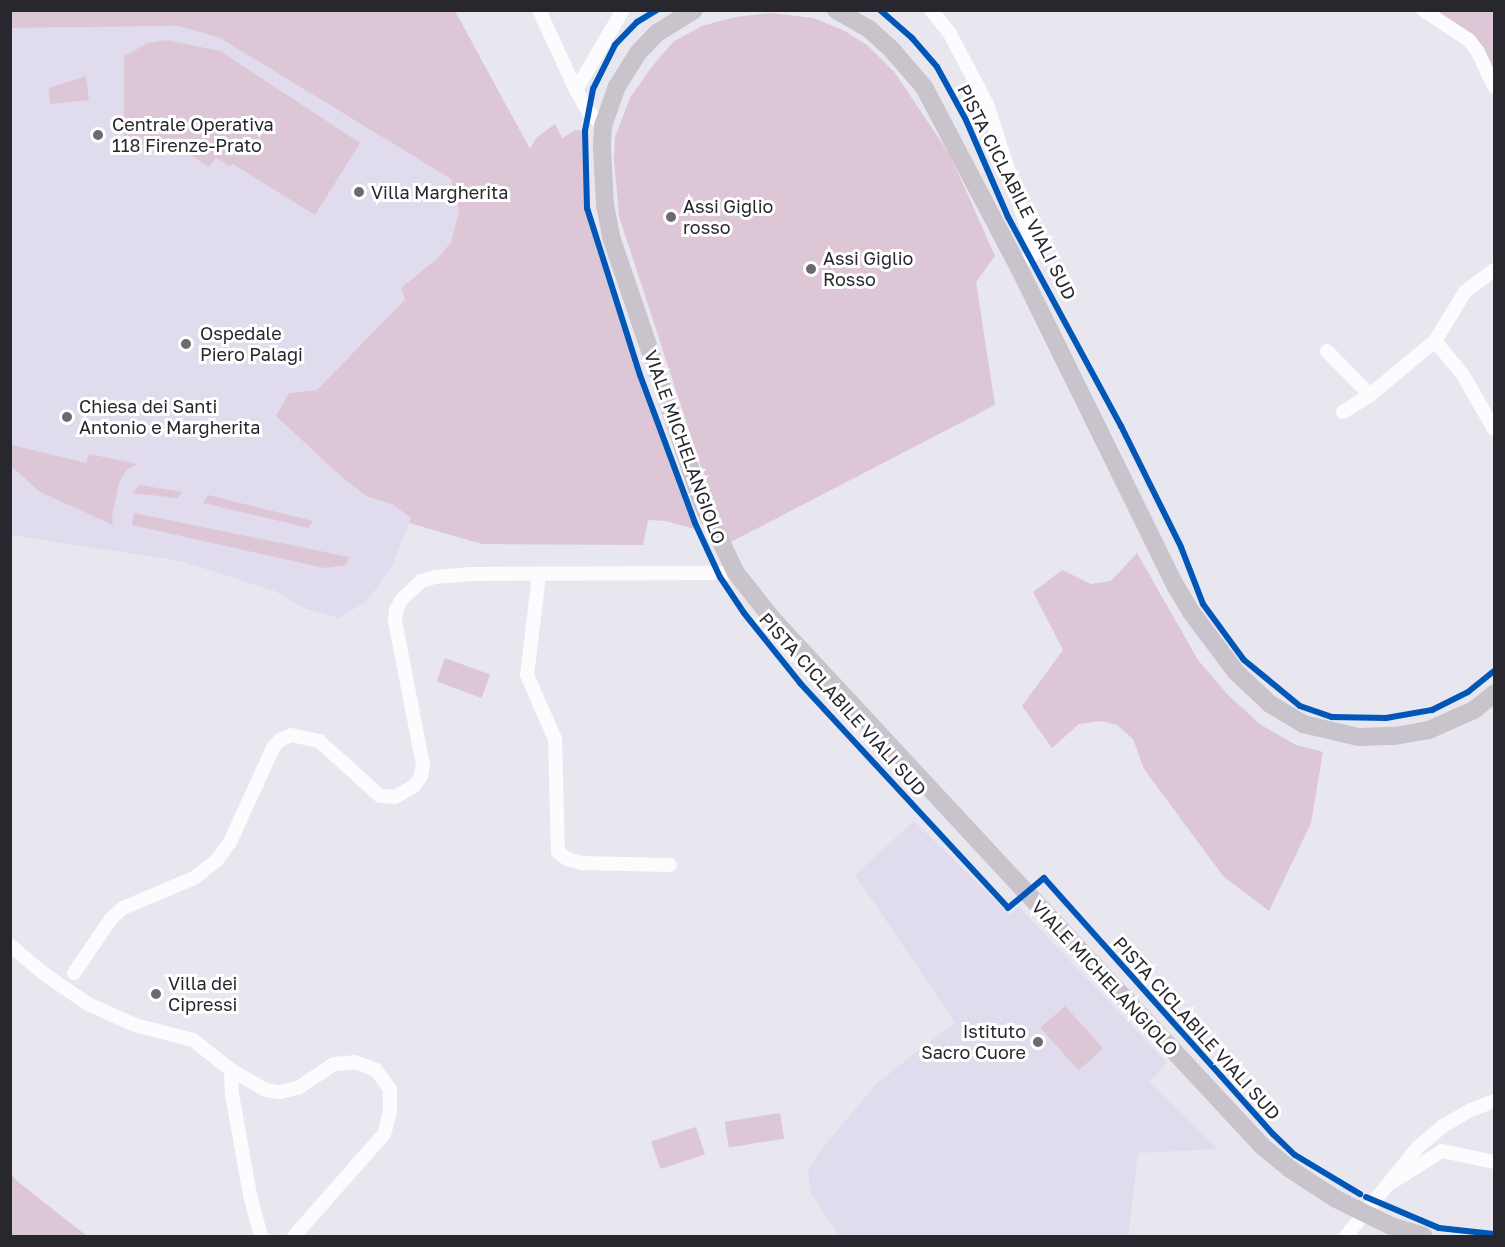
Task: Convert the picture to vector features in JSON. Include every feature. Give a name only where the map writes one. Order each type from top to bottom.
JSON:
[{"type":"main road","name":"VIALE MICHELANGIOLO","points":[[694,10],[657,33],[639,53],[617,86],[603,126],[603,172],[611,237],[703,505],[736,573],[775,622],[1263,1147],[1323,1191],[1365,1214],[1423,1236]]},
{"type":"main road","points":[[836,10],[869,29],[892,50],[924,87],[1018,266],[1175,585],[1210,640],[1236,672],[1259,695],[1303,724],[1339,734],[1376,737],[1429,730],[1473,710],[1494,694]]},
{"type":"street","points":[[539,10],[576,90],[588,111],[603,126]]},
{"type":"street","points":[[576,90],[623,10]]},
{"type":"street","points":[[931,10],[949,32],[987,104],[1035,253],[1018,266]]},
{"type":"street","points":[[1423,10],[1469,40],[1478,52],[1494,86]]},
{"type":"street","points":[[1343,412],[1371,395],[1435,341],[1465,292],[1494,270]]},
{"type":"street","points":[[1435,341],[1462,375],[1494,429]]},
{"type":"street","points":[[1327,351],[1371,395]]},
{"type":"street","points":[[74,973],[111,919],[123,908],[194,878],[217,860],[240,823],[273,748],[280,740],[291,735],[319,741],[380,796],[395,797],[414,786],[421,776],[423,765],[396,635],[396,610],[402,599],[421,581],[435,577],[736,573]]},
{"type":"street","points":[[539,575],[527,675],[555,739],[558,852],[567,859],[582,863],[670,865]]},
{"type":"street","points":[[10,945],[43,973],[88,1004],[135,1025],[193,1040],[256,1087],[280,1092],[298,1088],[334,1064],[355,1062],[376,1070],[390,1089],[390,1112],[384,1134],[294,1236]]},
{"type":"street","points":[[231,1070],[232,1094],[250,1195],[261,1236]]},
{"type":"street","points":[[1346,1236],[1408,1156],[1436,1131],[1471,1110],[1494,1101]]},
{"type":"street","points":[[1385,1186],[1442,1151],[1494,1162]]},
{"type":"shaded area","points":[[10,11],[455,11],[530,149],[536,138],[555,124],[562,138],[576,130],[585,131],[587,208],[599,252],[640,375],[698,530],[666,521],[648,520],[643,545],[482,544],[409,523],[411,518],[392,504],[368,497],[345,480],[276,416],[289,393],[317,390],[405,299],[401,288],[438,258],[451,242],[459,211],[451,179],[220,38],[179,26],[11,28]]},
{"type":"shaded area","points":[[1434,11],[1494,11],[1494,74],[1467,31]]},
{"type":"shaded area","name":"Assi Giglio Rosso","points":[[771,13],[813,18],[843,30],[867,45],[895,73],[950,155],[995,256],[976,282],[995,405],[729,543],[714,507],[619,216],[614,159],[615,137],[630,98],[650,69],[674,41],[702,26],[735,17]]},
{"type":"shaded area","name":"Ospedale Piero Palagi","points":[[179,26],[220,38],[451,179],[459,211],[451,242],[438,258],[401,288],[405,298],[317,390],[289,393],[328,462],[345,480],[368,497],[392,504],[411,518],[392,567],[367,601],[339,618],[303,608],[275,591],[181,561],[11,535],[10,28]]},
{"type":"shaded area","points":[[166,40],[220,51],[360,143],[315,215],[233,164],[230,166],[216,158],[209,167],[166,138],[157,148],[124,154],[124,56],[148,43]]},
{"type":"shaded area","points":[[86,76],[89,100],[50,104],[49,88]]},
{"type":"shaded area","points":[[11,436],[12,445],[86,463],[89,454],[138,464],[127,469],[119,483],[112,515],[113,525],[40,492],[11,466]]},
{"type":"shaded area","points":[[139,485],[183,492],[177,498],[132,493]]},
{"type":"shaded area","points":[[208,495],[313,521],[309,528],[203,503]]},
{"type":"shaded area","points":[[134,513],[349,557],[346,565],[324,568],[132,525]]},
{"type":"shaded area","points":[[1137,553],[1198,660],[1228,695],[1261,725],[1296,745],[1323,752],[1311,823],[1269,911],[1223,876],[1144,769],[1133,739],[1117,725],[1102,721],[1079,724],[1052,748],[1022,706],[1063,650],[1033,592],[1062,570],[1091,584],[1111,581]]},
{"type":"shaded area","points":[[445,658],[490,674],[482,698],[436,681]]},
{"type":"shaded area","name":"Istituto Sacro Cuore","points":[[914,821],[1010,915],[1019,907],[1167,1063],[1149,1082],[1218,1149],[1138,1153],[1128,1236],[839,1236],[811,1193],[808,1169],[877,1083],[955,1022],[855,875]]},
{"type":"shaded area","points":[[1065,1006],[1103,1048],[1079,1070],[1040,1028]]},
{"type":"shaded area","points":[[780,1113],[784,1139],[729,1147],[725,1122]]},
{"type":"shaded area","points":[[696,1127],[705,1155],[660,1169],[651,1142]]},
{"type":"shaded area","points":[[11,1174],[17,1181],[87,1236],[11,1236]]},
{"type":"cycle path","name":"PISTA CICLABILE VIALI SUD","points":[[657,10],[637,22],[615,45],[593,89],[585,131],[587,208],[640,375],[695,523],[720,577],[744,613],[800,683],[1008,908],[1044,878],[1273,1134],[1295,1155],[1360,1194]]},
{"type":"cycle path","name":"PISTA CICLABILE VIALI SUD","points":[[880,10],[912,38],[937,67],[966,120],[1008,217],[1121,426],[1181,547],[1203,604],[1244,660],[1300,706],[1332,717],[1386,718],[1432,710],[1468,692],[1494,671]]},
{"type":"cycle path","points":[[1366,1197],[1439,1228],[1494,1234]]},
{"type":"place","name":"Centrale Operativa 118 Firenze-Prato","points":[[98,135]]},
{"type":"place","name":"Villa Margherita","points":[[359,192]]},
{"type":"place","name":"Assi Giglio rosso","points":[[671,217]]},
{"type":"place","name":"Assi Giglio Rosso","points":[[811,269]]},
{"type":"place","name":"Ospedale Piero Palagi","points":[[186,344]]},
{"type":"place","name":"Chiesa dei Santi Antonio e Margherita","points":[[67,417]]},
{"type":"place","name":"Villa dei Cipressi","points":[[156,994]]},
{"type":"place","name":"Istituto Sacro Cuore","points":[[1038,1042]]}]
